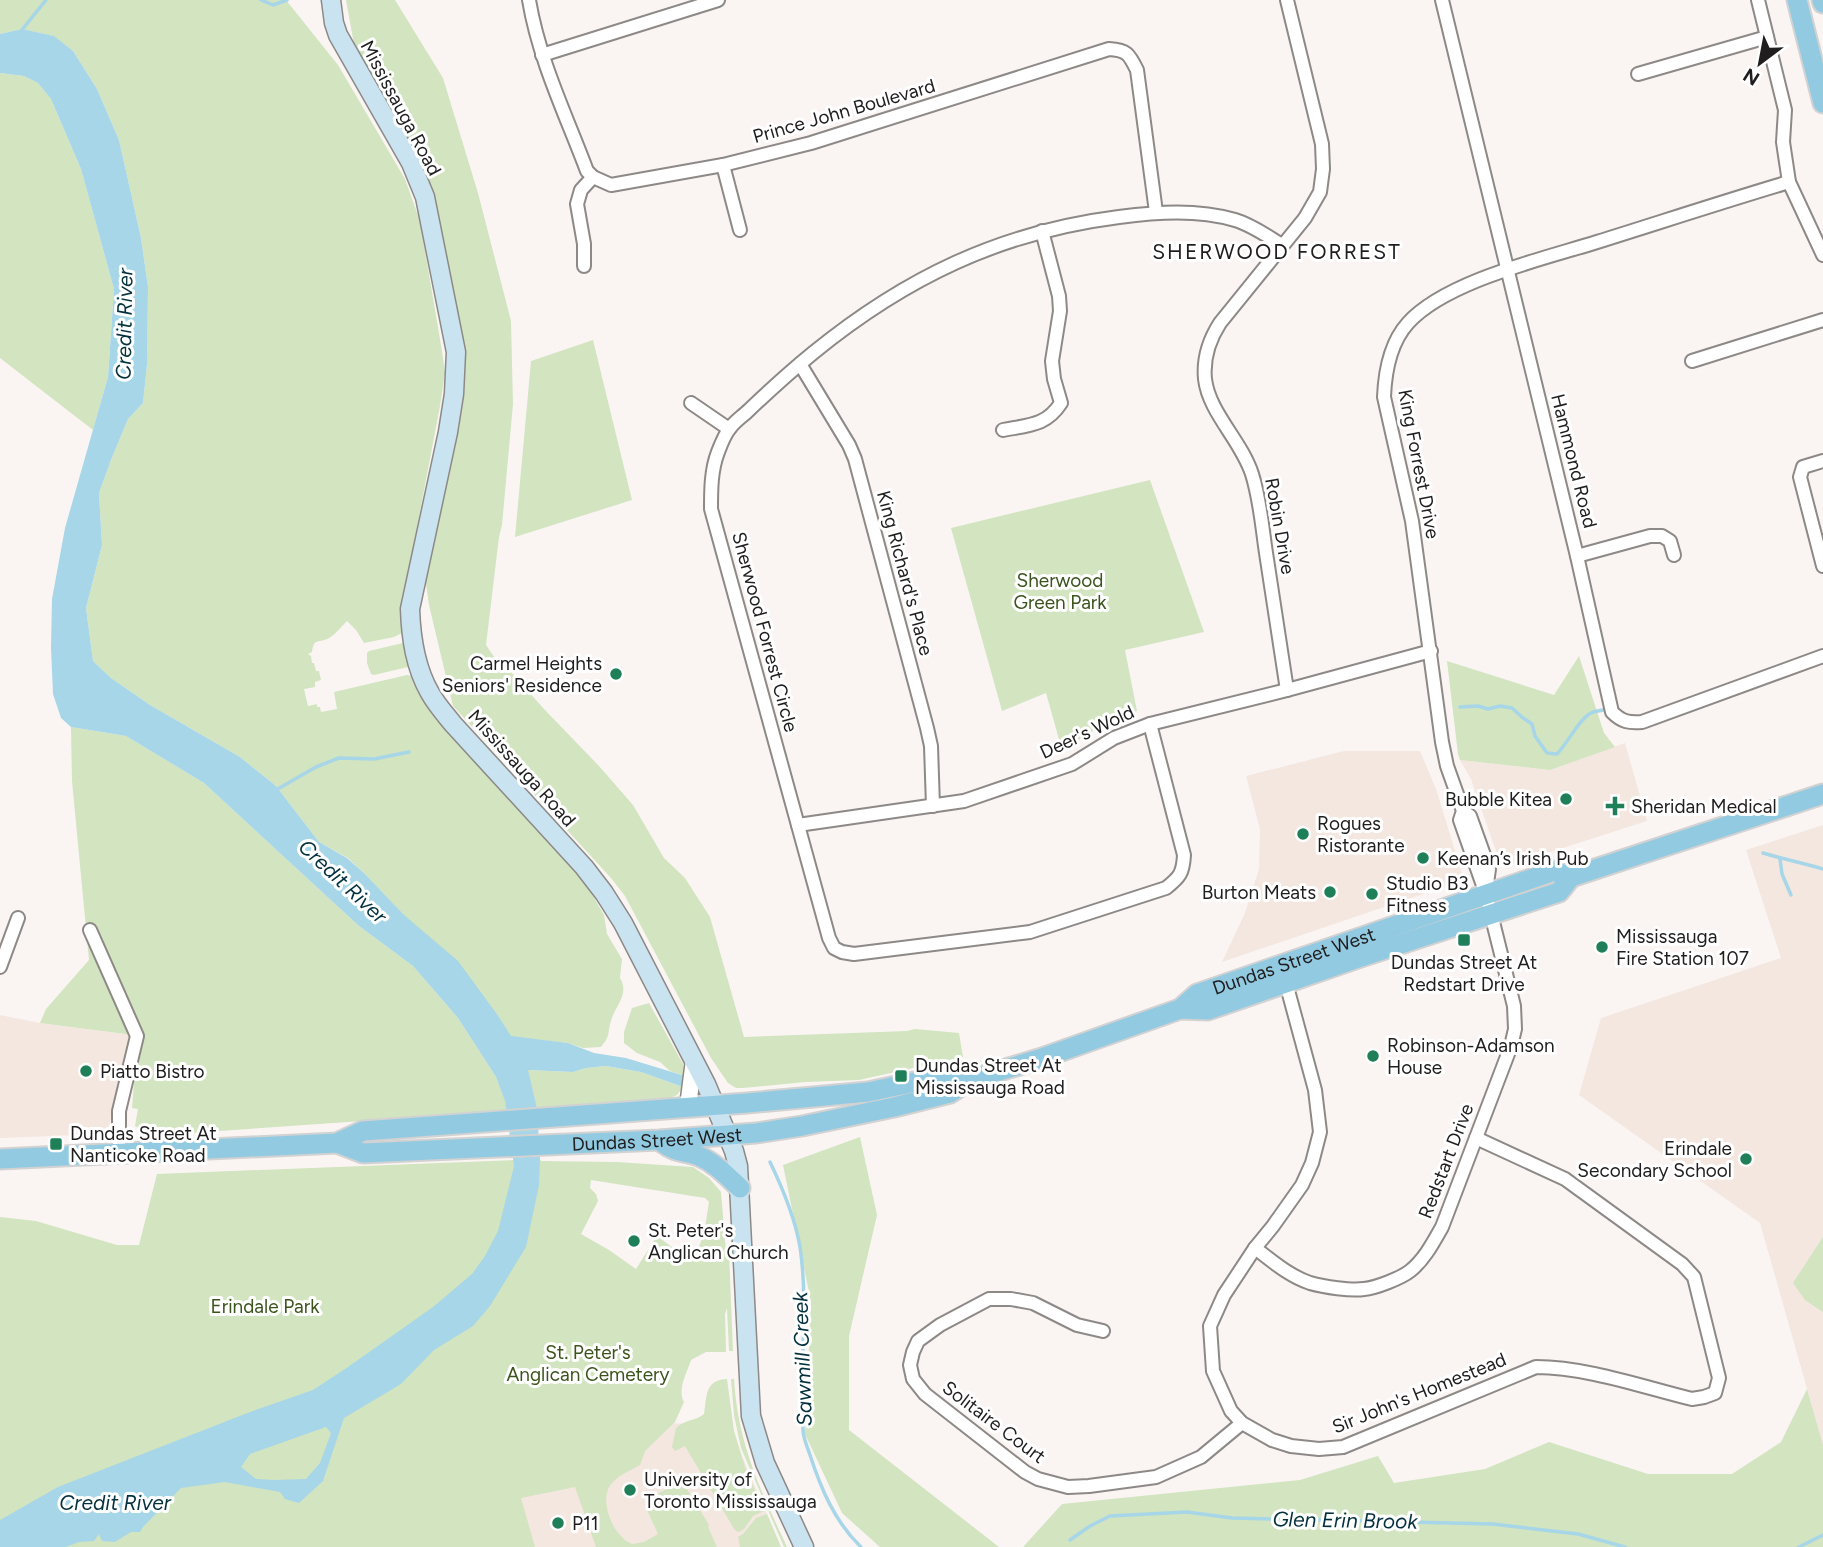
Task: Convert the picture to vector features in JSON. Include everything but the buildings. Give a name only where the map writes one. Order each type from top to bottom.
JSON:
[{"type":"main road","name":"Mississauga Road","points":[[331,0],[338,35],[411,163],[425,197],[456,352],[450,419],[410,609],[411,638],[415,654],[429,692],[441,709],[584,867],[624,923],[715,1105],[738,1166],[751,1416],[765,1463],[804,1547]]},
{"type":"main road","points":[[1797,0],[1823,103]]},
{"type":"main road","name":"Dundas Street West","points":[[337,1143],[363,1153],[659,1140],[802,1126],[883,1110],[950,1093],[970,1080],[1042,1058],[1180,1009],[1208,1010],[1559,892],[1571,877],[1823,794]]},
{"type":"main road","name":"Dundas Street West","points":[[1180,1009],[1197,994],[1554,871],[1571,877]]},
{"type":"main road","name":"Dundas Street West","points":[[0,1158],[337,1143],[363,1131],[868,1092],[943,1076],[970,1080]]},
{"type":"main road","points":[[659,1140],[673,1151],[702,1157],[740,1188]]},
{"type":"street","points":[[529,0],[542,55],[587,171],[593,177],[581,190],[577,204],[584,244],[584,266]]},
{"type":"street","points":[[542,55],[719,0]]},
{"type":"street","name":"Robin Drive","points":[[1287,0],[1322,144],[1320,192],[1305,218],[1212,335],[1205,366],[1205,379],[1211,400],[1247,459],[1257,492],[1287,690]]},
{"type":"street","name":"Hammond Road","points":[[1442,0],[1577,556],[1612,712],[1623,721],[1642,722],[1823,656]]},
{"type":"street","points":[[1758,0],[1785,110],[1783,142],[1789,181],[1823,255]]},
{"type":"street","points":[[1638,74],[1767,37]]},
{"type":"street","name":"Prince John Boulevard","points":[[593,177],[611,185],[723,165],[811,143],[1109,50],[1121,50],[1129,55],[1137,70],[1156,212]]},
{"type":"street","points":[[723,165],[740,229]]},
{"type":"street","name":"King Forrest Drive","points":[[1486,894],[1460,820],[1463,811],[1447,766],[1412,521],[1384,397],[1385,379],[1396,341],[1408,323],[1433,301],[1456,289],[1789,181]]},
{"type":"street","name":"Sherwood Forrest Circle","points":[[1150,724],[1184,855],[1183,868],[1178,878],[1166,888],[1030,932],[854,954],[834,948],[829,938],[711,509],[711,481],[718,453],[729,429],[780,379],[836,334],[932,272],[992,246],[1042,231],[1156,212],[1213,215],[1252,227],[1282,244]]},
{"type":"street","points":[[1003,430],[1046,419],[1053,415],[1061,403],[1052,361],[1060,312],[1059,296],[1042,231]]},
{"type":"street","points":[[1692,361],[1823,320]]},
{"type":"street","name":"King Richard's Place","points":[[800,363],[849,444],[855,459],[927,728],[931,746],[933,806]]},
{"type":"street","points":[[691,403],[729,429]]},
{"type":"street","points":[[1823,461],[1803,467],[1800,477],[1823,566]]},
{"type":"street","points":[[1577,556],[1650,536],[1662,536],[1670,541],[1674,555]]},
{"type":"street","name":"Deer's Wold","points":[[798,825],[964,802],[1072,764],[1114,738],[1150,724],[1431,652]]},
{"type":"street","name":"Redstart Drive","points":[[1255,1248],[1283,1269],[1310,1283],[1364,1290],[1409,1272],[1427,1253],[1442,1227],[1511,1046],[1515,1029],[1514,1006],[1486,894]]},
{"type":"street","points":[[0,967],[18,918]]},
{"type":"street","points":[[90,930],[137,1035],[119,1111],[119,1153]]},
{"type":"street","name":"Sir John's Homestead","points":[[1286,983],[1315,1090],[1320,1132],[1312,1163],[1301,1185],[1224,1295],[1210,1326],[1213,1371],[1231,1411],[1242,1423],[1272,1440],[1291,1446],[1319,1449],[1343,1447],[1536,1367],[1556,1367],[1692,1399],[1715,1393],[1719,1378],[1694,1277],[1682,1264],[1565,1179],[1476,1138]]},
{"type":"street","points":[[688,1106],[694,1060]]},
{"type":"street","name":"Solitaire Court","points":[[1103,1331],[1077,1325],[1033,1303],[1011,1298],[989,1299],[940,1325],[918,1341],[910,1365],[913,1379],[925,1394],[1025,1472],[1038,1479],[1068,1487],[1156,1477],[1201,1457],[1242,1423]]},
{"type":"shaded area","points":[[1625,743],[1647,821],[1501,866],[1471,779],[1460,760],[1550,770]]},
{"type":"shaded area","points":[[1344,751],[1420,751],[1436,789],[1464,880],[1222,962],[1245,913],[1259,869],[1260,829],[1246,776]]},
{"type":"shaded area","name":"Erindale Secondary School","points":[[1823,825],[1823,1445],[1760,1223],[1579,1095],[1601,1018],[1781,958],[1746,850]]},
{"type":"shaded area","points":[[0,1015],[133,1035],[125,1057],[107,1134],[0,1138]]},
{"type":"shaded area","name":"University of Toronto Mississauga","points":[[658,1423],[702,1424],[739,1449],[781,1547],[513,1547],[498,1453]]},
{"type":"green space","points":[[0,0],[286,0],[338,65],[405,179],[420,221],[445,373],[403,601],[402,633],[364,643],[347,621],[331,637],[314,644],[312,652],[308,654],[316,671],[319,671],[321,680],[315,682],[315,687],[304,689],[308,706],[317,704],[321,712],[337,709],[334,692],[407,675],[413,676],[538,829],[585,882],[604,915],[607,934],[622,959],[620,978],[623,995],[613,1016],[608,1037],[601,1047],[583,1048],[568,1043],[511,1037],[499,1017],[364,873],[348,858],[319,842],[276,786],[240,757],[150,705],[111,678],[93,661],[86,608],[102,545],[99,493],[128,419],[143,403],[147,365],[148,287],[141,238],[119,140],[97,89],[73,51],[53,36],[22,29],[0,34]]},
{"type":"green space","points":[[346,0],[395,0],[443,78],[478,193],[511,321],[513,404],[502,525],[486,645],[505,673],[511,672],[633,805],[664,858],[685,878],[710,917],[744,1037],[915,1029],[959,1033],[963,1057],[859,1080],[743,1088],[736,1088],[728,1083],[711,1058],[625,896],[453,706],[429,605],[423,562],[460,425],[460,337],[451,285],[380,99],[354,44]]},
{"type":"green space","points":[[0,73],[24,76],[38,83],[51,99],[81,169],[114,289],[108,377],[93,430],[0,358]]},
{"type":"green space","points":[[593,340],[632,500],[515,537],[531,361]]},
{"type":"green space","name":"Sherwood Green Park","points":[[1150,480],[1204,632],[1125,650],[1137,711],[1103,725],[1062,750],[1046,693],[1002,711],[951,528]]},
{"type":"green space","points":[[403,643],[408,667],[371,674],[367,663],[369,651]]},
{"type":"green space","points":[[1579,656],[1604,733],[1615,747],[1550,770],[1460,760],[1447,661],[1554,695]]},
{"type":"green space","points":[[71,727],[126,736],[204,783],[359,926],[413,966],[458,1018],[496,1077],[507,1111],[191,1133],[141,1129],[135,1126],[138,1109],[132,1108],[134,1083],[143,1039],[133,1035],[40,1023],[46,1009],[89,960],[72,781]]},
{"type":"green space","points":[[649,1003],[683,1064],[685,1076],[670,1071],[660,1062],[637,1053],[624,1043],[624,1032],[632,1008]]},
{"type":"green space","points":[[606,1066],[641,1072],[683,1087],[677,1095],[670,1098],[537,1108],[527,1070],[573,1072]]},
{"type":"green space","points":[[860,1137],[877,1215],[849,1336],[849,1430],[999,1547],[880,1547],[842,1513],[805,1434],[811,1302],[783,1165]]},
{"type":"green space","points":[[540,1159],[693,1167],[709,1178],[721,1192],[726,1252],[729,1252],[733,1351],[729,1351],[727,1308],[726,1352],[706,1352],[691,1360],[682,1386],[684,1402],[675,1422],[645,1451],[640,1465],[612,1483],[606,1496],[606,1504],[614,1527],[624,1539],[632,1544],[644,1542],[658,1534],[647,1510],[655,1504],[659,1493],[682,1481],[709,1525],[717,1547],[596,1547],[575,1487],[521,1498],[535,1547],[0,1547],[0,1217],[36,1221],[117,1245],[139,1245],[157,1174]],"holes":[[[591,1180],[705,1198],[709,1202],[704,1234],[698,1249],[684,1256],[657,1236],[636,1269],[581,1234],[598,1201],[590,1188]]]},
{"type":"green space","points":[[1823,1237],[1823,1312],[1805,1300],[1793,1283]]},
{"type":"green space","points":[[727,1379],[734,1431],[745,1467],[764,1511],[753,1516],[739,1532],[733,1527],[685,1446],[675,1451],[672,1447],[676,1428],[704,1414],[708,1390],[715,1382]]},
{"type":"green space","points":[[731,1379],[734,1379],[740,1425],[752,1466],[787,1547],[784,1547],[741,1448],[734,1415]]},
{"type":"green space","points":[[1807,1389],[1823,1445],[1823,1547],[1023,1547],[1062,1504],[1300,1480],[1378,1456],[1394,1483],[1485,1469],[1549,1442],[1648,1474],[1732,1474],[1781,1442]]},
{"type":"green space","points":[[767,1514],[781,1547],[739,1547],[738,1537],[756,1518]]},
{"type":"water","name":"Credit River","points":[[22,29],[54,36],[73,51],[97,89],[119,140],[141,238],[148,287],[147,365],[143,403],[128,419],[99,493],[102,545],[86,608],[93,661],[111,678],[150,705],[240,757],[276,786],[319,842],[347,858],[404,915],[458,961],[511,1036],[568,1043],[594,1053],[626,1058],[685,1076],[683,1087],[641,1072],[606,1066],[573,1072],[528,1070],[537,1108],[540,1159],[539,1185],[526,1247],[490,1306],[473,1326],[434,1350],[401,1384],[344,1418],[323,1481],[299,1503],[285,1499],[280,1492],[225,1482],[181,1488],[140,1532],[131,1532],[115,1542],[102,1541],[99,1534],[94,1541],[79,1542],[66,1547],[0,1547],[0,1520],[58,1487],[313,1390],[348,1367],[433,1307],[472,1274],[498,1231],[514,1166],[505,1101],[496,1077],[458,1018],[413,966],[359,926],[204,783],[126,736],[71,727],[61,718],[53,694],[52,599],[65,528],[108,377],[114,289],[81,169],[51,99],[38,83],[24,76],[0,73],[0,34]],"holes":[[[326,1427],[331,1433],[320,1463],[306,1479],[256,1479],[241,1467],[250,1454]]]},
{"type":"waterway","points":[[21,31],[46,0]]},
{"type":"waterway","points":[[261,0],[273,5],[287,0]]},
{"type":"waterway","name":"Glen Erin Brook","points":[[1460,707],[1512,708],[1532,724],[1535,736],[1547,753],[1557,754],[1587,716],[1603,710]]},
{"type":"waterway","points":[[276,790],[316,767],[339,758],[374,759],[409,752]]},
{"type":"waterway","name":"Glen Erin Brook","points":[[1763,853],[1823,869]]},
{"type":"waterway","points":[[1780,859],[1782,874],[1791,895]]},
{"type":"waterway","name":"Sawmill Creek","points":[[770,1162],[795,1225],[803,1270],[804,1439],[830,1504],[861,1547]]},
{"type":"waterway","name":"Glen Erin Brook","points":[[1070,1540],[1110,1516],[1187,1512],[1232,1518],[1493,1524],[1578,1534],[1625,1547]]},
{"type":"waterway","name":"Glen Erin Brook","points":[[1799,1547],[1823,1535]]},
{"type":"place","name":"Carmel Heights Seniors' Residence","points":[[616,674]]},
{"type":"place","name":"Bubble Kitea","points":[[1566,799]]},
{"type":"place","name":"Sheridan Medical","points":[[1615,806]]},
{"type":"place","name":"Rogues Ristorante","points":[[1303,834]]},
{"type":"place","name":"Keenan’s Irish Pub","points":[[1423,858]]},
{"type":"place","name":"Burton Meats","points":[[1330,892]]},
{"type":"place","name":"Studio B3 Fitness","points":[[1372,894]]},
{"type":"place","name":"Dundas Street At Redstart Drive","points":[[1464,940]]},
{"type":"place","name":"Mississauga Fire Station 107","points":[[1602,947]]},
{"type":"place","name":"Robinson-Adamson House","points":[[1373,1056]]},
{"type":"place","name":"Piatto Bistro","points":[[86,1071]]},
{"type":"place","name":"Dundas Street At Mississauga Road","points":[[901,1076]]},
{"type":"place","name":"Dundas Street At Nanticoke Road","points":[[56,1144]]},
{"type":"place","name":"Erindale Secondary School","points":[[1746,1159]]},
{"type":"place","name":"St. Peter's Anglican Church","points":[[634,1241]]},
{"type":"place","name":"University of Toronto Mississauga","points":[[630,1490]]},
{"type":"place","name":"P11","points":[[558,1523]]},
{"type":"district","name":"SHERWOOD FORREST","points":[[1277,251]]},
{"type":"park label","name":"Erindale Park","points":[[265,1306]]},
{"type":"park label","name":"St. Peter's Anglican Cemetery","points":[[588,1363]]}]
